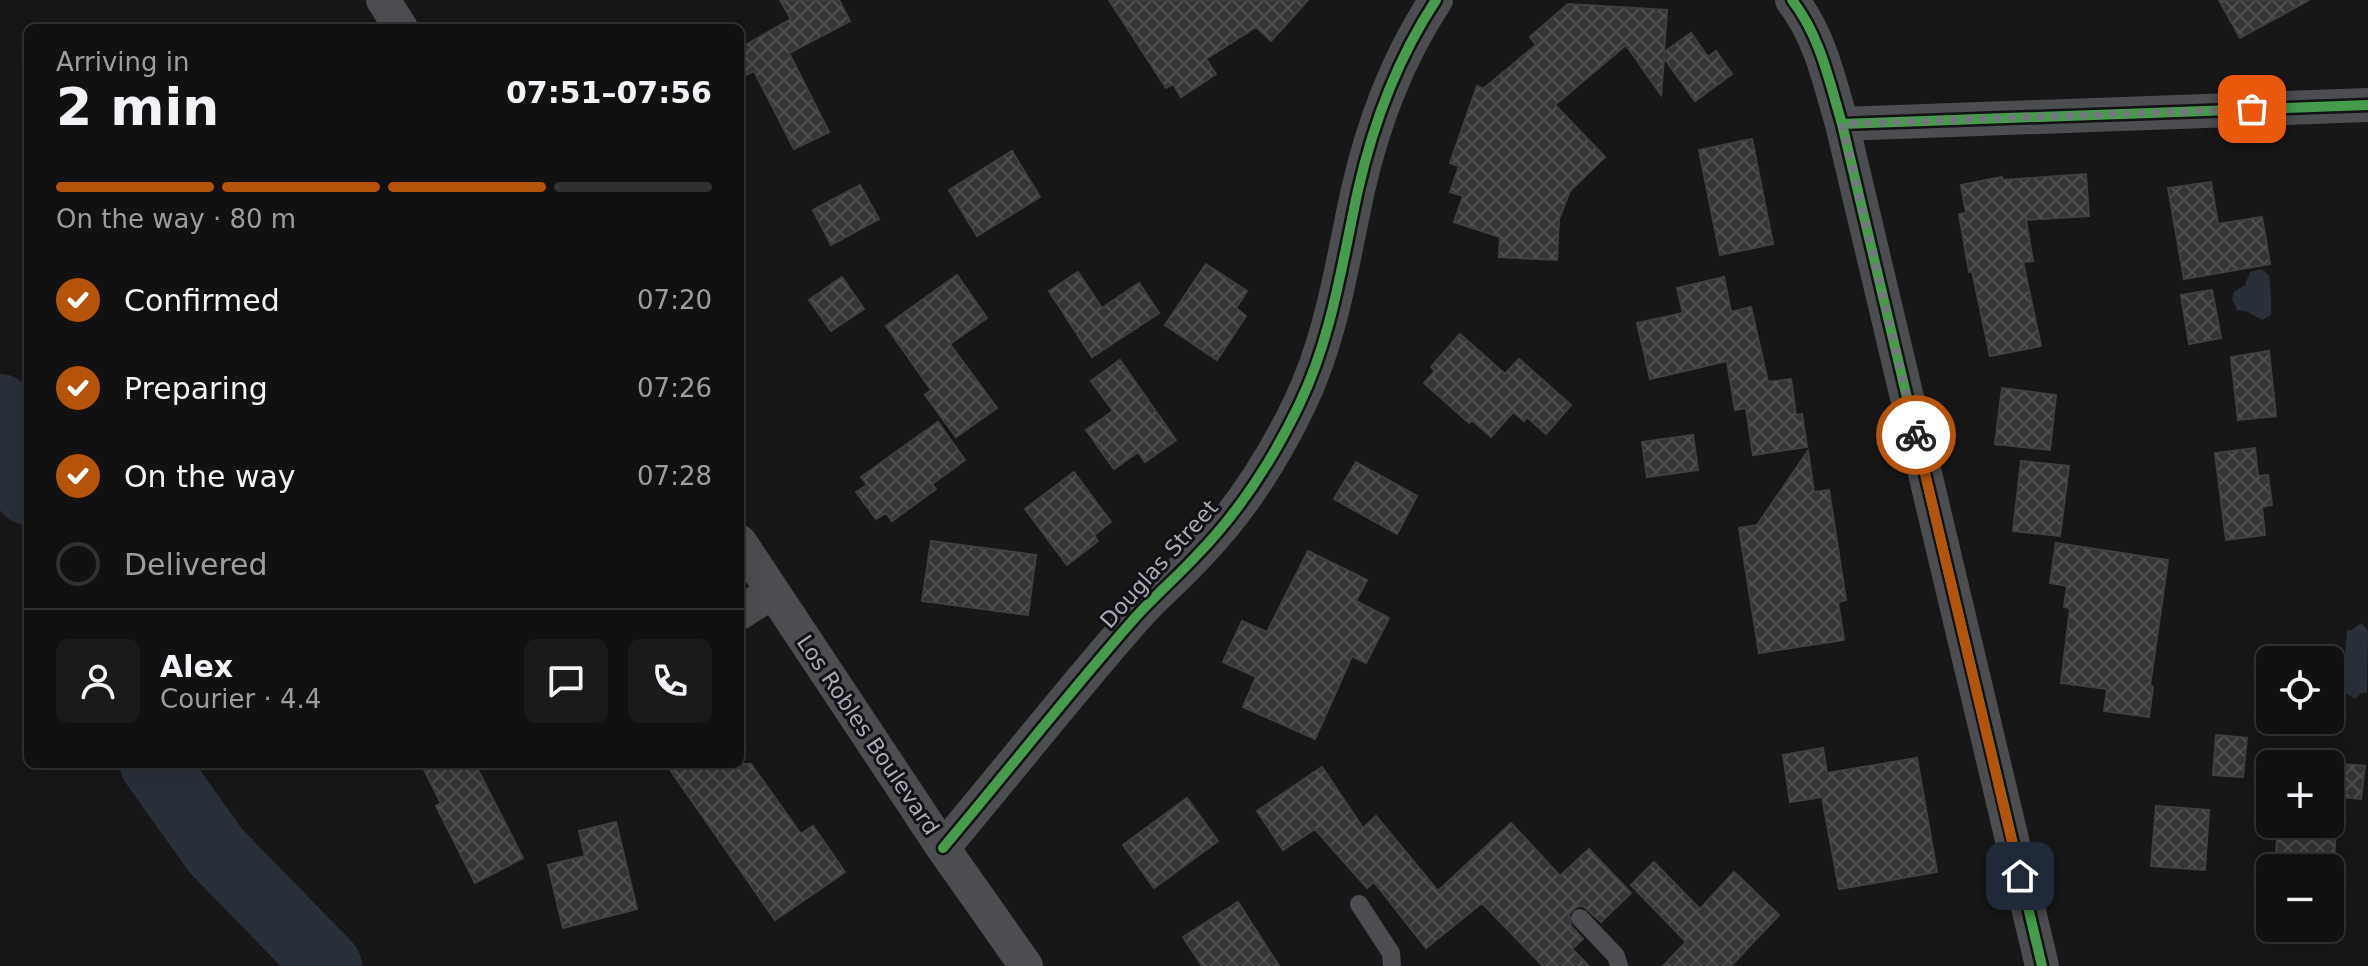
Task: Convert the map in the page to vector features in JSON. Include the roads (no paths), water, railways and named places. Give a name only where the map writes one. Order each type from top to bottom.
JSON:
[{"type":"street","points":[[383,0],[398,24]]},
{"type":"street","name":"Douglas Street","points":[[943,848],[1135,617],[1209,542],[1238,507],[1272,457],[1300,405],[1322,349],[1339,291],[1359,187],[1380,116],[1408,48],[1436,0]]},
{"type":"street","points":[[1792,0],[1822,54],[1842,124],[2042,966]]},
{"type":"street","points":[[1842,124],[2368,105]]},
{"type":"street","name":"Los Robles Boulevard","points":[[744,548],[943,848],[1026,966]]},
{"type":"street","points":[[744,610],[772,592]]},
{"type":"lane","points":[[1359,904],[1391,953],[1392,966]]},
{"type":"lane","points":[[1580,918],[1616,956],[1619,966]]},
{"type":"waterway","points":[[0,408],[24,479]]},
{"type":"waterway","points":[[157,768],[216,851],[328,966]]}]
